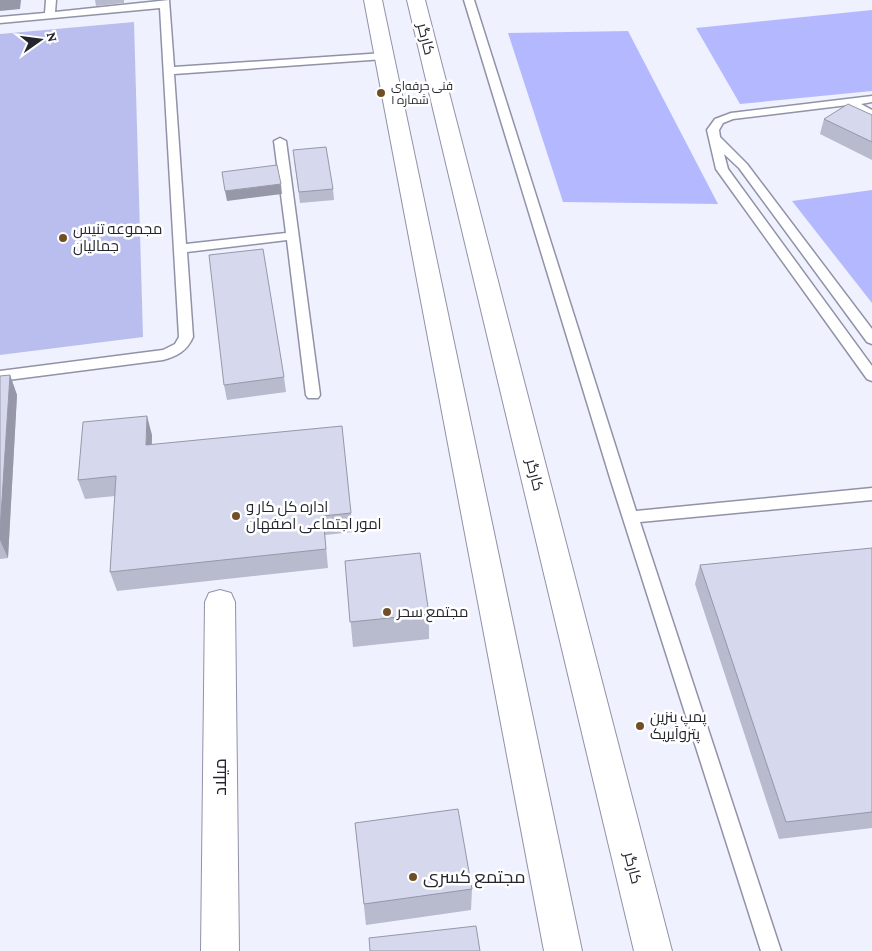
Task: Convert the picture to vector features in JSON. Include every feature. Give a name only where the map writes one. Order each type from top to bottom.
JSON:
[{"type":"main road","points":[[373,0],[563,951]]},
{"type":"main road","name":"کارگر","points":[[416,0],[653,951]]},
{"type":"main road","name":"میلاد","points":[[220,602],[220,951]]},
{"type":"lane","points":[[50,15],[51,0]]},
{"type":"lane","points":[[469,0],[616,471],[771,951]]},
{"type":"lane","points":[[0,20],[164,3],[186,337],[180,349],[163,355],[0,376]]},
{"type":"lane","points":[[168,71],[384,56]]},
{"type":"lane","points":[[872,99],[731,116],[719,121],[713,130],[722,170],[872,376]]},
{"type":"lane","points":[[850,102],[872,115]]},
{"type":"lane","points":[[714,137],[743,166],[872,339]]},
{"type":"lane","points":[[280,142],[313,395]]},
{"type":"lane","points":[[180,249],[292,236]]},
{"type":"lane","points":[[632,517],[872,494]]},
{"type":"shaded area","points":[[872,10],[872,91],[740,104],[696,28]]},
{"type":"shaded area","points":[[134,22],[143,337],[0,355],[0,34]]},
{"type":"shaded area","points":[[628,31],[718,204],[563,202],[508,33]]},
{"type":"shaded area","points":[[872,190],[872,303],[792,201]]},
{"type":"building","points":[[848,104],[872,115],[872,142],[824,119]]},
{"type":"building","points":[[326,147],[333,189],[299,192],[293,150]]},
{"type":"building","points":[[277,165],[281,184],[225,191],[222,172]]},
{"type":"building","points":[[263,249],[284,377],[224,385],[209,255]]},
{"type":"building","points":[[10,375],[0,531],[0,376]]},
{"type":"building","name":"اداره کل کار و امور اجتماعی اصفهان","points":[[147,416],[146,445],[342,426],[351,513],[323,516],[326,549],[110,572],[116,476],[78,480],[83,422]]},
{"type":"building","points":[[872,548],[872,812],[786,822],[700,565]]},
{"type":"building","points":[[420,553],[429,614],[350,622],[345,561]]},
{"type":"building","name":"مجتمع کسری","points":[[458,809],[472,889],[364,904],[355,823]]},
{"type":"building","points":[[476,926],[480,951],[370,951],[369,938]]},
{"type":"place","name":"فنی حرفه‌ای شماره ۱","points":[[381,93]]},
{"type":"place","name":"مجموعه تنیس جمالیان","points":[[63,238]]},
{"type":"place","name":"اداره کل کار و امور اجتماعی اصفهان","points":[[236,516]]},
{"type":"place","name":"مجتمع سحر","points":[[387,612]]},
{"type":"place","name":"پمپ بنزین پتروآیریک","points":[[640,726]]},
{"type":"place","name":"مجتمع کسری","points":[[413,877]]}]
